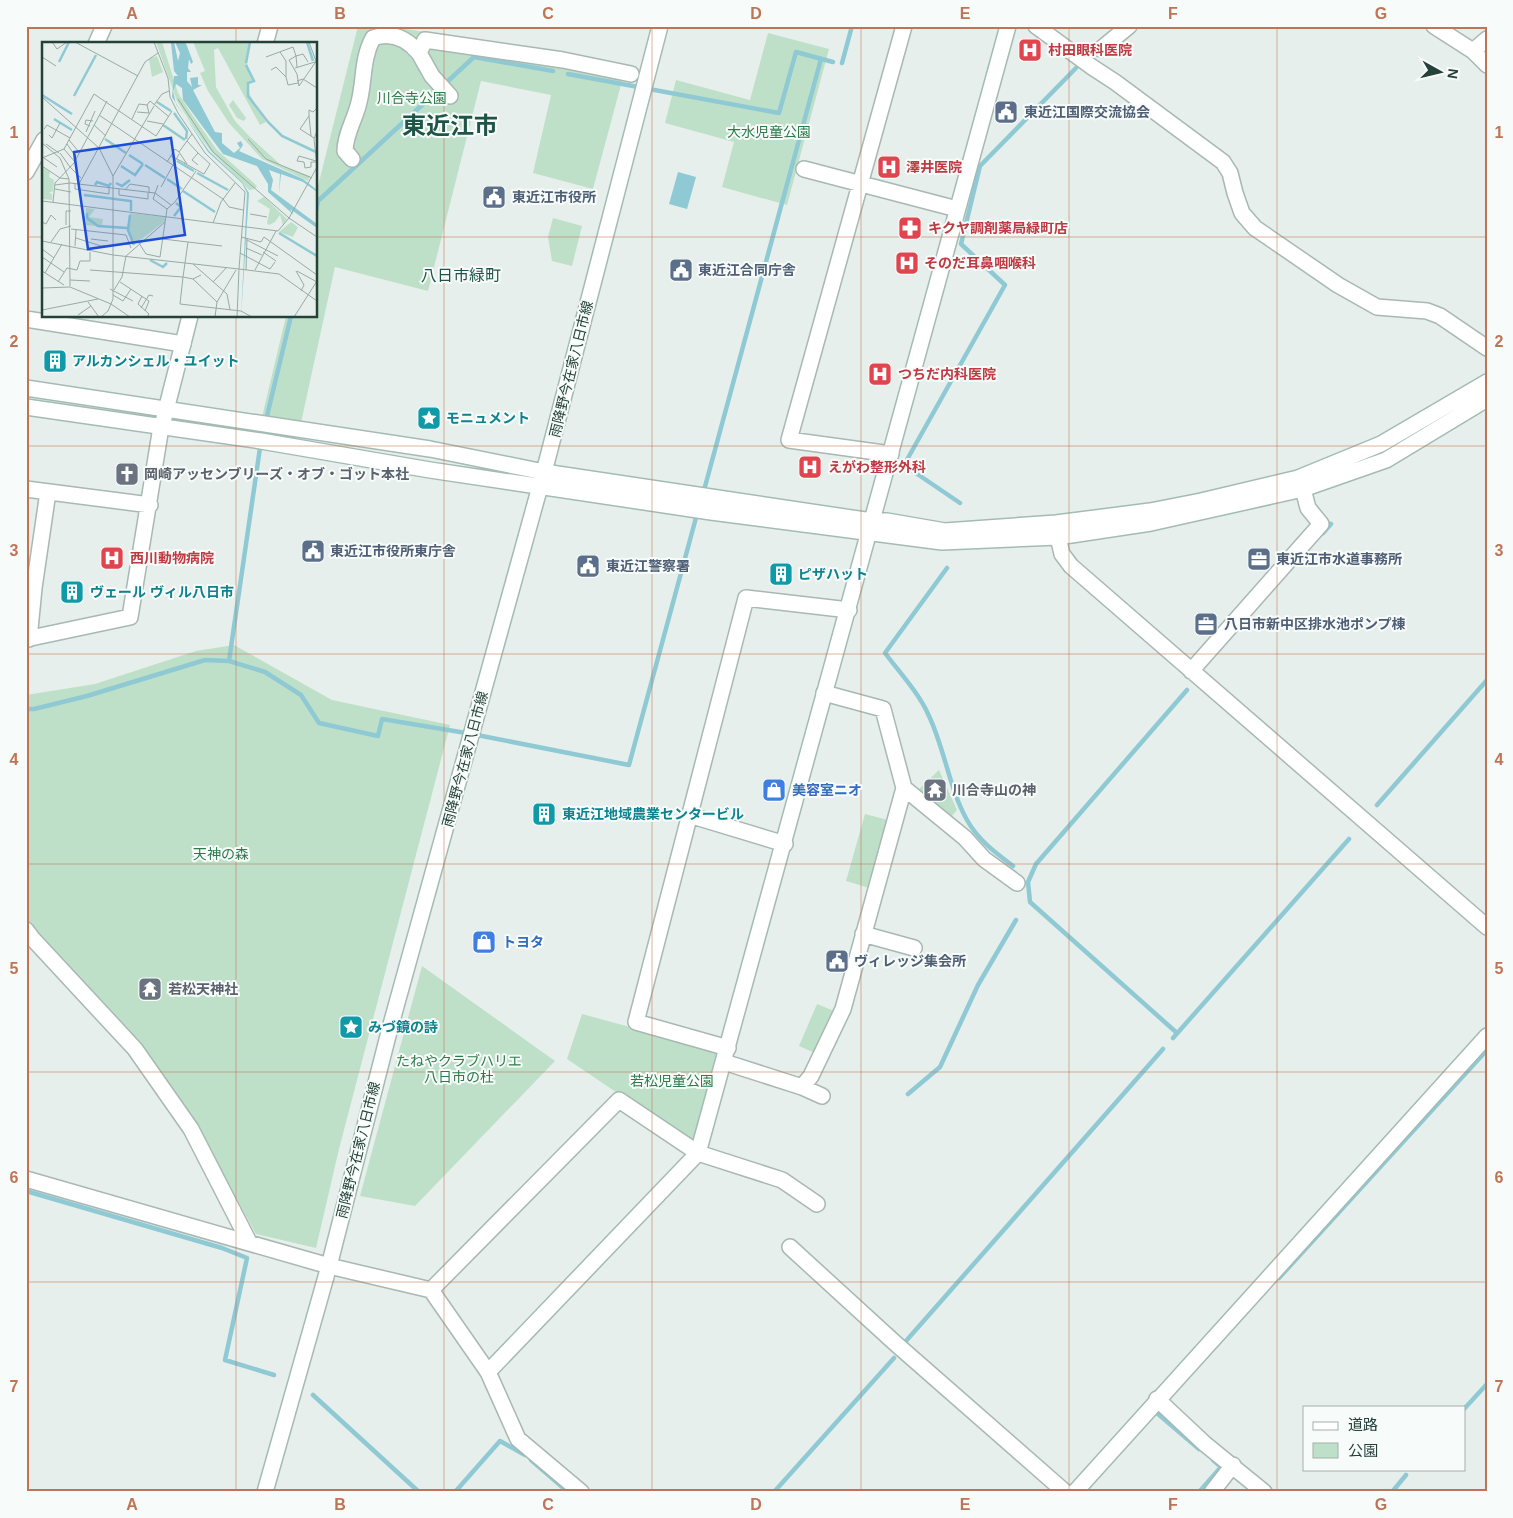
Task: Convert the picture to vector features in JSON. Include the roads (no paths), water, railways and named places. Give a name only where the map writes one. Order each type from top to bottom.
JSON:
[{"type":"street","points":[[97,42],[104,26]]},
{"type":"street","points":[[266,42],[270,26]]},
{"type":"street","name":"雨降野今在家八日市線","points":[[265,1492],[329,1266],[390,1028],[542,479],[660,26]]},
{"type":"street","points":[[891,454],[789,440],[904,26]]},
{"type":"street","points":[[488,1372],[698,1153],[824,693],[849,610],[870,527],[1008,26]]},
{"type":"street","points":[[1036,26],[1222,162],[1230,173],[1242,213],[1255,228],[1338,285],[1376,307],[1427,310],[1440,316],[1487,348]]},
{"type":"street","points":[[1434,26],[1472,51],[1487,65]]},
{"type":"street","points":[[1101,49],[1123,28]]},
{"type":"street","points":[[349,155],[345,144],[358,106],[367,49],[373,38],[396,36],[410,43],[432,76],[450,96]]},
{"type":"street","points":[[1472,51],[1487,39]]},
{"type":"street","points":[[418,53],[425,40],[563,60],[631,74]]},
{"type":"street","points":[[26,172],[42,144]]},
{"type":"street","points":[[804,169],[957,209]]},
{"type":"street","points":[[48,492],[30,587],[28,639],[130,617],[150,504],[161,427],[190,318]]},
{"type":"street","points":[[26,319],[76,322],[183,344]]},
{"type":"street","points":[[870,527],[888,521],[945,531],[1056,523],[1150,511],[1201,501],[1298,478],[1380,444],[1487,382]]},
{"type":"street","points":[[26,388],[430,449],[542,479],[702,511],[870,527],[884,534],[942,542],[1058,537],[1151,523],[1303,489],[1386,460],[1487,399]]},
{"type":"street","points":[[26,407],[261,441],[430,470],[542,479]]},
{"type":"street","points":[[26,489],[150,504]]},
{"type":"street","points":[[1191,671],[1321,524],[1308,508],[1303,489]]},
{"type":"street","points":[[1058,537],[1062,554],[1071,566],[1487,926]]},
{"type":"street","points":[[822,1096],[726,1055],[636,1022],[746,598],[849,610]]},
{"type":"street","points":[[802,1086],[811,1076],[843,1009],[904,788],[883,709],[824,693]]},
{"type":"street","points":[[904,788],[965,838],[984,859],[1017,883]]},
{"type":"street","points":[[689,815],[784,844]]},
{"type":"street","points":[[26,930],[135,1048],[191,1129],[249,1242]]},
{"type":"street","points":[[863,934],[914,948]]},
{"type":"street","points":[[1075,1492],[1157,1399],[1487,1036]]},
{"type":"street","points":[[431,1290],[619,1100],[698,1153],[782,1180],[817,1204]]},
{"type":"street","points":[[26,1179],[329,1266],[431,1290],[488,1372],[518,1439],[581,1492]]},
{"type":"street","points":[[790,1247],[895,1343],[1065,1492]]},
{"type":"street","points":[[1157,1399],[1205,1444],[1264,1492]]},
{"type":"street","points":[[1212,1492],[1233,1465]]},
{"type":"water","points":[[678,172],[696,177],[687,209],[669,204]]},
{"type":"waterway","points":[[842,63],[852,26]]},
{"type":"waterway","points":[[568,74],[779,113],[796,52],[833,62]]},
{"type":"waterway","points":[[318,201],[474,57],[553,71]]},
{"type":"waterway","points":[[703,494],[821,59]]},
{"type":"waterway","points":[[960,503],[904,465],[1005,285],[961,244],[980,166],[1076,68]]},
{"type":"waterway","points":[[229,661],[261,441],[291,318]]},
{"type":"waterway","points":[[26,709],[34,709],[87,696],[205,660],[229,661],[265,672],[301,695],[319,723],[378,736],[382,719],[472,734],[629,765],[697,514]]},
{"type":"waterway","points":[[1323,533],[1331,524]]},
{"type":"waterway","points":[[947,568],[885,653],[915,691],[925,708],[939,742],[961,808],[971,827],[982,840],[1013,866]]},
{"type":"waterway","points":[[1377,805],[1487,680]]},
{"type":"waterway","points":[[1177,1033],[1030,902],[1028,882],[1036,864],[1187,690]]},
{"type":"waterway","points":[[1173,1038],[1349,839]]},
{"type":"waterway","points":[[908,1094],[940,1067],[978,985],[1016,920]]},
{"type":"waterway","points":[[906,1341],[1163,1049]]},
{"type":"waterway","points":[[1279,1278],[1487,1050]]},
{"type":"waterway","points":[[26,1191],[222,1248],[247,1258],[225,1360],[274,1375]]},
{"type":"waterway","points":[[774,1492],[894,1358]]},
{"type":"waterway","points":[[1466,1407],[1487,1384]]},
{"type":"waterway","points":[[313,1395],[419,1492]]},
{"type":"waterway","points":[[1158,1414],[1199,1449]]},
{"type":"waterway","points":[[455,1492],[500,1441],[525,1455]]},
{"type":"waterway","points":[[531,1460],[568,1492]]},
{"type":"waterway","points":[[1199,1492],[1221,1467],[1213,1460]]},
{"type":"waterway","points":[[1392,1492],[1406,1475]]},
{"type":"place","name":"村田眼科医院","points":[[1030,50]]},
{"type":"place","name":"東近江国際交流協会","points":[[1006,112]]},
{"type":"place","name":"澤井医院","points":[[889,167]]},
{"type":"place","name":"東近江市役所","points":[[494,197]]},
{"type":"place","name":"キクヤ調剤薬局緑町店","points":[[910,228]]},
{"type":"place","name":"そのだ耳鼻咽喉科","points":[[907,263]]},
{"type":"place","name":"東近江合同庁舎","points":[[681,270]]},
{"type":"place","name":"アルカンシェル・ユイット","points":[[55,361]]},
{"type":"place","name":"つちだ内科医院","points":[[880,374]]},
{"type":"place","name":"モニュメント","points":[[429,418]]},
{"type":"place","name":"えがわ整形外科","points":[[810,467]]},
{"type":"place","name":"岡崎アッセンブリーズ・オブ・ゴット本社","points":[[127,474]]},
{"type":"place","name":"東近江市役所東庁舎","points":[[313,551]]},
{"type":"place","name":"西川動物病院","points":[[112,558]]},
{"type":"place","name":"東近江市水道事務所","points":[[1259,559]]},
{"type":"place","name":"東近江警察署","points":[[588,566]]},
{"type":"place","name":"ピザハット","points":[[781,574]]},
{"type":"place","name":"ヴェール ヴィル八日市","points":[[72,592]]},
{"type":"place","name":"八日市新中区排水池ポンプ棟","points":[[1206,624]]},
{"type":"place","name":"美容室ニオ","points":[[774,790]]},
{"type":"place","name":"川合寺山の神","points":[[935,790]]},
{"type":"place","name":"東近江地域農業センタービル","points":[[544,814]]},
{"type":"place","name":"トヨタ","points":[[484,942]]},
{"type":"place","name":"ヴィレッジ集会所","points":[[837,961]]},
{"type":"place","name":"若松天神社","points":[[150,989]]},
{"type":"place","name":"みづ鏡の詩","points":[[351,1027]]},
{"type":"district","name":"東近江市","points":[[450,125]]},
{"type":"district","name":"八日市緑町","points":[[461,275]]},
{"type":"park label","name":"川合寺公園","points":[[412,98]]},
{"type":"park label","name":"大水児童公園","points":[[769,132]]},
{"type":"park label","name":"天神の森","points":[[221,854]]},
{"type":"park label","name":"たねやクラブハリエ 八日市の杜","points":[[459,1070]]},
{"type":"park label","name":"若松児童公園","points":[[672,1081]]}]
